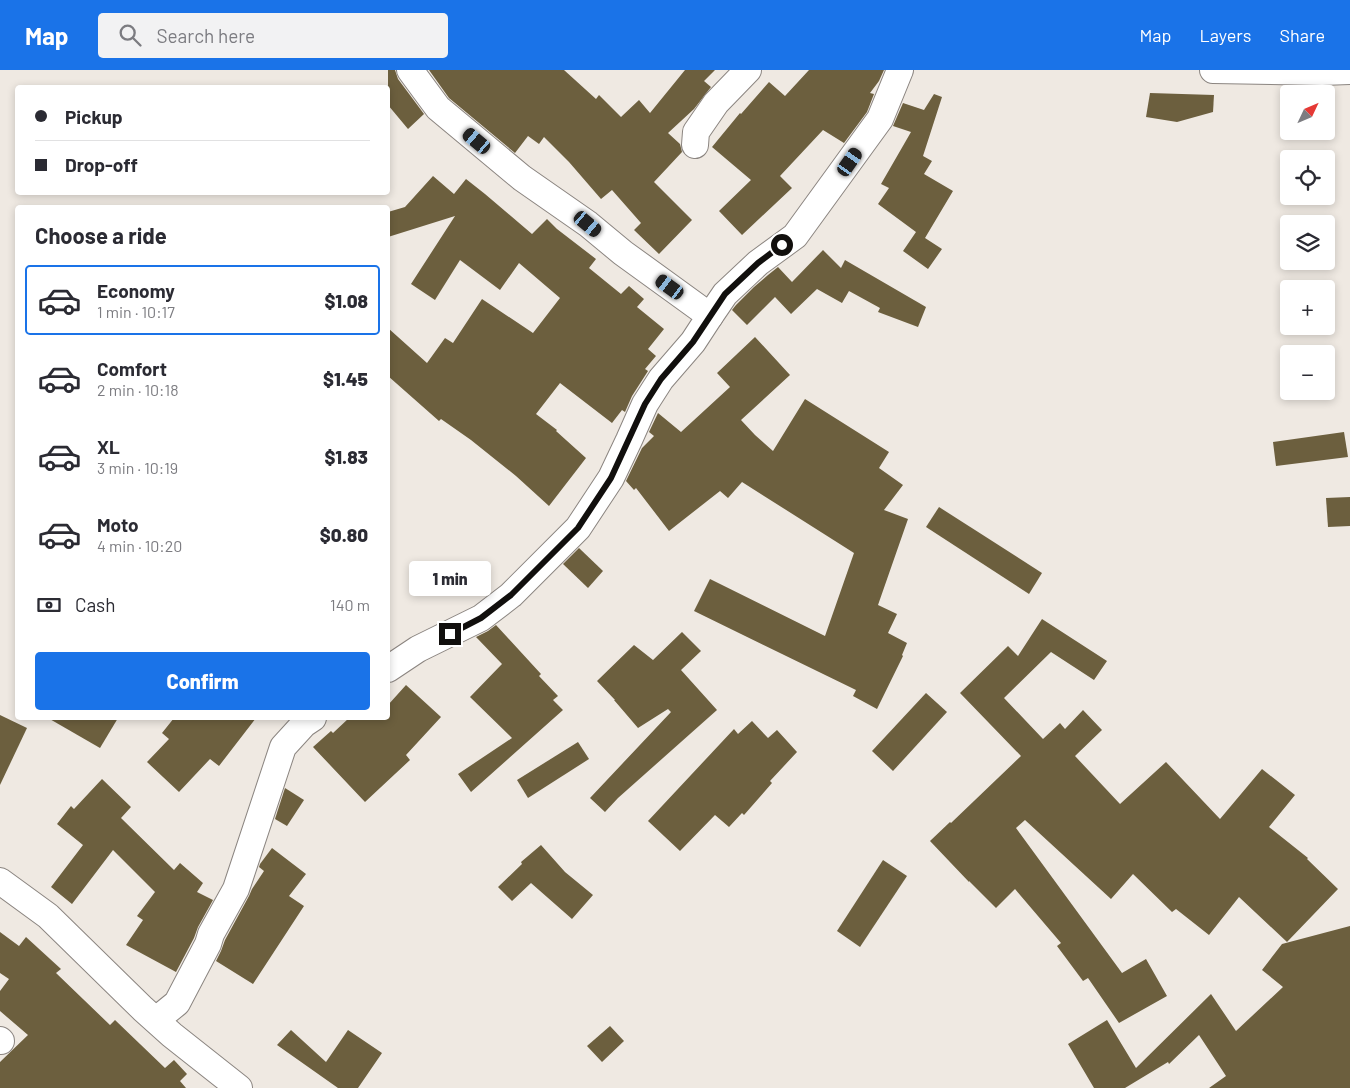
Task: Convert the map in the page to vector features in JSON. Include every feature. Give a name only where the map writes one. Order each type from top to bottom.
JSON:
[{"type":"street","points":[[410,70],[438,108],[522,178],[588,224],[622,253],[710,316]]},
{"type":"street","points":[[695,145],[696,132],[701,124],[716,103],[748,70]]},
{"type":"street","points":[[390,668],[418,649],[481,618],[511,595],[578,528],[611,478],[645,404],[661,379],[693,342],[725,294],[758,263],[795,236],[880,118],[900,70]]},
{"type":"street","points":[[1213,70],[1350,71]]},
{"type":"street","points":[[156,1020],[177,1003],[208,944],[211,934],[236,889],[283,747],[304,724],[311,720]]},
{"type":"street","points":[[0,881],[48,916],[143,1009],[172,1035],[239,1088]]},
{"type":"building","points":[[388,70],[395,70],[398,79],[424,114],[408,129],[390,107],[390,85],[388,85]]},
{"type":"building","points":[[429,70],[564,70],[596,99],[599,95],[621,117],[639,100],[650,113],[685,70],[715,70],[704,81],[711,87],[694,109],[668,133],[680,144],[682,152],[654,182],[692,220],[659,254],[634,230],[641,223],[612,190],[601,199],[544,137],[539,144],[528,136],[515,153],[449,98]]},
{"type":"building","points":[[809,70],[884,70],[870,93],[874,94],[867,112],[844,143],[823,130],[780,176],[792,188],[742,235],[719,211],[751,180],[712,147],[769,82],[785,96]]},
{"type":"building","points":[[1150,93],[1214,95],[1213,112],[1177,122],[1146,117]]},
{"type":"building","points":[[934,94],[942,97],[923,156],[932,161],[924,174],[953,191],[925,238],[942,249],[928,269],[903,251],[916,232],[878,204],[889,188],[881,184],[911,132],[893,126],[903,103],[924,110]]},
{"type":"building","points":[[433,176],[454,194],[466,179],[532,234],[547,219],[596,259],[589,268],[621,294],[629,286],[644,299],[637,307],[664,329],[648,349],[656,356],[645,369],[648,371],[632,396],[625,412],[622,410],[612,423],[560,383],[536,414],[557,430],[586,458],[549,506],[516,476],[471,440],[441,419],[439,421],[390,378],[390,330],[427,363],[445,338],[453,343],[482,299],[533,333],[560,298],[519,263],[500,290],[460,260],[435,300],[411,284],[455,216],[390,236],[390,211],[405,207]]},
{"type":"building","points":[[823,250],[841,268],[845,260],[926,307],[918,327],[878,312],[880,308],[849,291],[842,303],[817,289],[791,314],[775,297],[747,325],[732,310],[754,287],[778,267],[792,282]]},
{"type":"building","points":[[755,337],[790,375],[741,420],[755,435],[773,451],[805,399],[889,452],[879,468],[903,485],[884,510],[908,519],[878,605],[897,614],[888,633],[907,643],[903,656],[877,709],[853,696],[856,690],[694,611],[710,579],[825,636],[854,553],[742,482],[728,498],[720,491],[669,531],[636,488],[634,490],[626,481],[642,448],[654,436],[649,432],[658,413],[681,432],[730,387],[717,373]]},
{"type":"building","points":[[1344,432],[1348,457],[1276,466],[1273,442]]},
{"type":"building","points":[[1350,497],[1350,526],[1328,527],[1326,498]]},
{"type":"building","points":[[939,507],[1042,573],[1029,594],[926,527]]},
{"type":"building","points":[[579,548],[603,571],[588,588],[563,564]]},
{"type":"building","points":[[1042,619],[1107,661],[1094,680],[1051,652],[1004,698],[1043,739],[1060,723],[1065,729],[1083,710],[1102,730],[1075,756],[1120,804],[1166,762],[1220,819],[1262,769],[1295,795],[1269,827],[1308,858],[1338,889],[1287,942],[1239,897],[1209,935],[1176,909],[1172,912],[1133,874],[1111,899],[1025,820],[1016,828],[1122,973],[1146,959],[1167,996],[1119,1023],[1088,978],[1083,981],[1057,946],[1061,943],[1015,889],[996,908],[930,841],[1021,756],[960,693],[1008,646],[1018,656]]},
{"type":"building","points":[[496,625],[541,674],[539,676],[558,696],[553,700],[563,710],[471,792],[458,774],[512,738],[470,697],[502,664],[476,637]]},
{"type":"building","points":[[682,632],[701,651],[681,670],[717,710],[618,798],[605,812],[590,798],[671,712],[668,709],[638,728],[597,681],[634,645],[653,660]]},
{"type":"building","points":[[406,685],[441,717],[406,755],[410,760],[365,802],[313,747],[331,731],[333,733],[347,720],[390,720],[390,703]]},
{"type":"building","points":[[926,693],[947,712],[893,771],[872,751]]},
{"type":"building","points":[[0,715],[27,728],[0,785]]},
{"type":"building","points":[[51,720],[117,720],[100,748]]},
{"type":"building","points":[[172,720],[254,720],[219,766],[210,759],[179,792],[147,762],[169,739],[162,733]]},
{"type":"building","points":[[752,721],[768,738],[777,730],[797,752],[770,781],[772,783],[744,815],[742,813],[729,827],[715,815],[680,851],[648,821],[734,729],[738,734]]},
{"type":"building","points":[[578,742],[589,759],[528,798],[517,780]]},
{"type":"building","points":[[102,779],[131,807],[121,818],[174,870],[180,863],[203,883],[197,892],[213,900],[176,972],[126,945],[143,920],[137,916],[155,892],[113,850],[72,904],[51,887],[83,845],[57,824],[71,806],[74,809]]},
{"type":"building","points":[[285,788],[304,800],[287,826],[275,819]]},
{"type":"building","points":[[541,845],[565,872],[593,895],[572,919],[531,883],[512,901],[498,887],[522,864],[521,862]]},
{"type":"building","points":[[272,848],[306,874],[289,896],[304,906],[253,984],[216,961],[252,889],[264,871],[259,867],[260,864]]},
{"type":"building","points":[[883,860],[907,876],[860,947],[837,931]]},
{"type":"building","points":[[1350,926],[1350,1088],[1209,1088],[1226,1076],[1199,1035],[1169,1064],[1168,1062],[1125,1088],[1094,1088],[1068,1044],[1107,1020],[1136,1068],[1211,994],[1236,1031],[1283,987],[1262,970],[1282,944]]},
{"type":"building","points":[[0,932],[19,946],[26,937],[61,969],[56,973],[110,1025],[115,1020],[165,1068],[174,1060],[187,1074],[180,1081],[186,1088],[0,1088],[0,1062],[28,1035],[0,1011],[0,991],[9,979],[0,973]]},
{"type":"building","points":[[610,1026],[624,1041],[602,1062],[587,1046]]},
{"type":"building","points":[[291,1030],[326,1062],[348,1030],[382,1053],[358,1088],[338,1088],[277,1045]]},
{"type":"route","points":[[450,634],[481,618],[511,595],[578,528],[611,478],[645,404],[661,379],[693,342],[725,294],[758,263],[782,245]]}]
